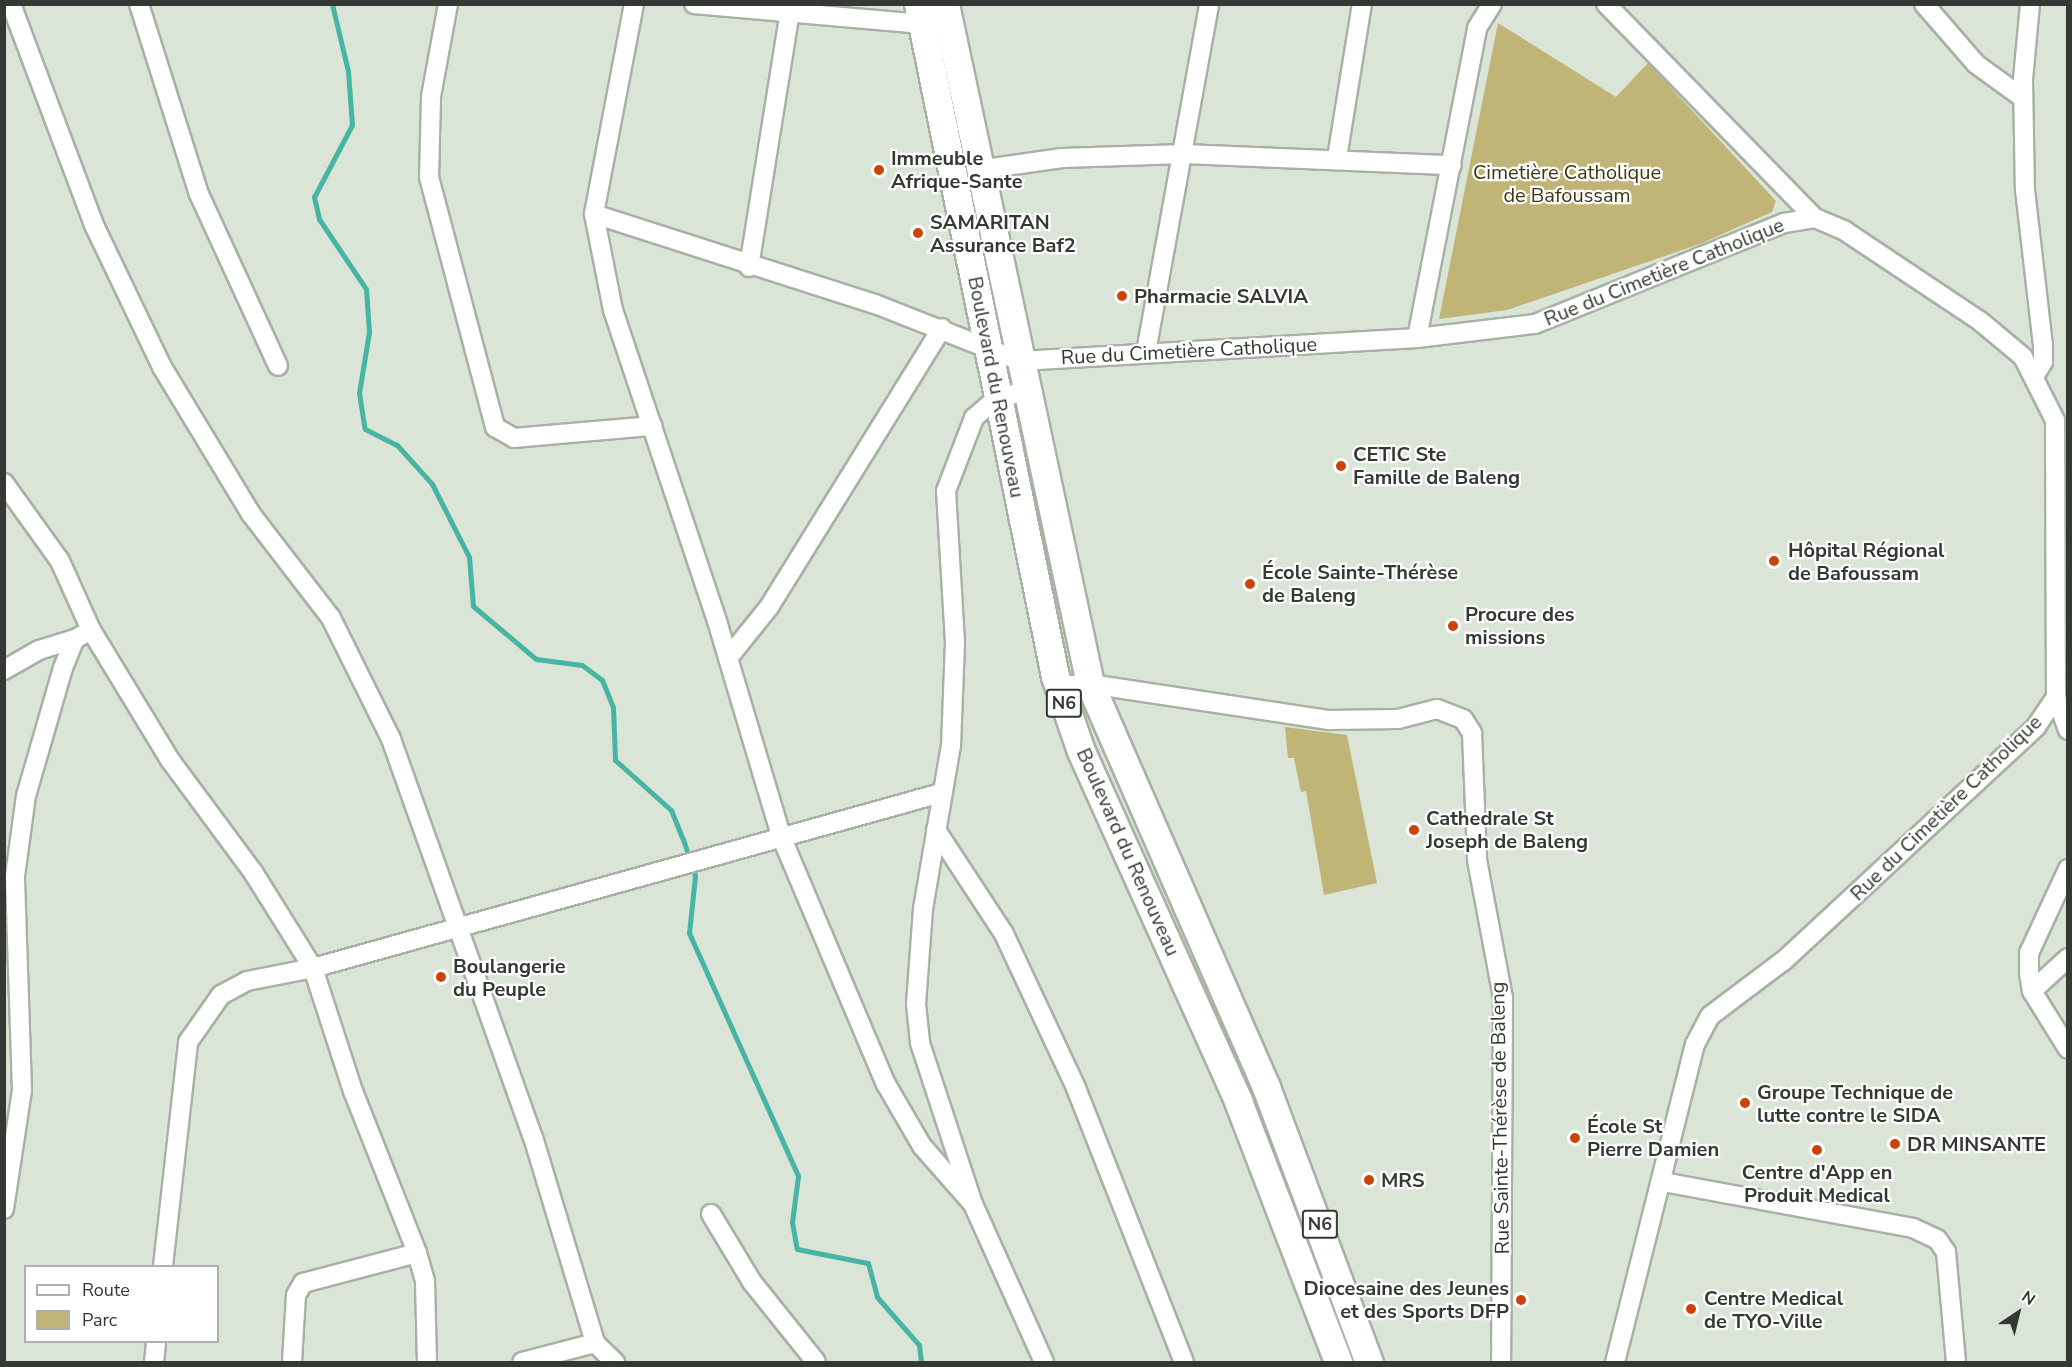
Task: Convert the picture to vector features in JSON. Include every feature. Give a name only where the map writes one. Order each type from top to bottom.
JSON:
[{"type":"highway","name":"Boulevard du Renouveau","points":[[945,4],[978,170],[1089,684],[1266,1087]]},
{"type":"highway","name":"Boulevard du Renouveau","points":[[920,14],[985,346],[998,397],[1058,686],[1081,751],[1238,1101],[1324,1316],[1338,1362]]},
{"type":"highway","points":[[1155,912],[1182,899]]},
{"type":"highway","points":[[1238,1101],[1266,1087]]},
{"type":"highway","name":"N6","points":[[1266,1087],[1352,1306],[1369,1362]]},
{"type":"highway","points":[[1324,1316],[1352,1306]]},
{"type":"street","points":[[11,4],[72,171],[141,325],[208,446],[331,618],[371,691],[460,925],[533,1137],[595,1343],[615,1362]]},
{"type":"street","points":[[139,4],[199,194],[278,366]]},
{"type":"street","points":[[448,4],[431,97],[429,177],[495,428],[514,438],[652,426]]},
{"type":"street","points":[[634,4],[594,214],[613,310],[728,658],[781,836],[886,1084],[922,1146],[973,1204]]},
{"type":"street","points":[[694,4],[789,17],[920,14]]},
{"type":"street","points":[[1146,352],[1184,154],[1209,4]]},
{"type":"street","points":[[1337,159],[1362,4]]},
{"type":"street","points":[[1417,338],[1477,28],[1492,4]]},
{"type":"street","points":[[1606,4],[1815,218]]},
{"type":"street","points":[[1924,4],[1977,64],[2023,98]]},
{"type":"street","points":[[2031,4],[2023,98],[2025,190],[2043,345],[2043,362],[2035,375]]},
{"type":"street","points":[[749,267],[789,17]]},
{"type":"street","points":[[978,170],[1062,158],[1184,154],[1452,165]]},
{"type":"street","name":"Rue du Cimetière Catholique","points":[[594,214],[749,267],[942,328],[1020,361],[1417,338],[1535,324],[1784,223],[1815,218],[1845,231],[1980,321],[2023,357],[2035,375],[2055,420],[2061,525],[2056,697],[2036,727],[1783,962],[1710,1016],[1695,1044],[1663,1182],[1615,1362]]},
{"type":"street","points":[[728,658],[769,607],[942,328]]},
{"type":"street","points":[[1026,392],[998,397],[965,433],[946,491],[955,642],[951,745],[923,909],[916,1014],[929,1074],[973,1204],[1044,1362]]},
{"type":"street","points":[[4,483],[60,561],[83,634],[170,760],[253,872],[313,968],[352,1091],[417,1253],[425,1281],[427,1362]]},
{"type":"street","points":[[8,660],[83,634]]},
{"type":"street","points":[[4,1209],[12,1161],[23,1022],[15,876],[26,796],[45,720],[83,634]]},
{"type":"street","name":"Rue Sainte-Thérèse de Baleng","points":[[1058,686],[1089,684],[1329,720],[1398,719],[1437,709],[1463,719],[1472,733],[1477,860],[1503,998],[1501,1362]]},
{"type":"street","points":[[2056,697],[2067,730]]},
{"type":"street","points":[[163,1265],[179,1092],[197,1022],[221,995],[246,981],[313,968],[704,856],[941,793]]},
{"type":"street","points":[[936,830],[1004,934],[1071,1077],[1184,1362]]},
{"type":"street","points":[[2067,869],[2030,953],[2032,991],[2067,1049]]},
{"type":"street","points":[[2032,991],[2067,958]]},
{"type":"street","points":[[4,1132],[12,1161]]},
{"type":"street","points":[[1663,1182],[1913,1228],[1931,1236],[1946,1252],[1956,1362]]},
{"type":"street","points":[[711,1214],[752,1282],[816,1362]]},
{"type":"street","points":[[292,1362],[296,1295],[303,1283],[417,1253]]},
{"type":"street","points":[[154,1362],[156,1343]]},
{"type":"street","points":[[522,1362],[595,1343]]},
{"type":"green space","name":"Cimetière Catholique de Bafoussam","points":[[1498,23],[1616,97],[1648,63],[1776,201],[1772,212],[1700,244],[1507,310],[1439,319]]},
{"type":"green space","points":[[1285,727],[1347,735],[1377,883],[1324,895],[1306,791],[1301,792],[1294,758],[1288,758]]},
{"type":"waterway","points":[[332,4],[348,71],[352,125],[314,197],[319,219],[366,289],[369,332],[359,393],[365,429],[397,445],[432,484],[469,557],[473,606],[536,659],[582,665],[602,680],[613,707],[615,760],[671,810],[683,839],[695,876],[689,933],[798,1176],[792,1222],[797,1249],[868,1263],[877,1297],[919,1345],[921,1362]]},
{"type":"place","name":"Immeuble Afrique-Sante","points":[[879,170]]},
{"type":"place","name":"SAMARITAN Assurance Baf2","points":[[918,233]]},
{"type":"place","name":"Pharmacie SALVIA","points":[[1122,296]]},
{"type":"place","name":"CETIC Ste Famille de Baleng","points":[[1341,466]]},
{"type":"place","name":"Hôpital Régional de Bafoussam","points":[[1774,561]]},
{"type":"place","name":"École Sainte-Thérèse de Baleng","points":[[1250,584]]},
{"type":"place","name":"Procure des missions","points":[[1453,626]]},
{"type":"place","name":"Cathedrale St Joseph de Baleng","points":[[1414,830]]},
{"type":"place","name":"Boulangerie du Peuple","points":[[441,977]]},
{"type":"place","name":"Groupe Technique de lutte contre le SIDA","points":[[1745,1103]]},
{"type":"place","name":"École St Pierre Damien","points":[[1575,1138]]},
{"type":"place","name":"DR MINSANTE","points":[[1895,1144]]},
{"type":"place","name":"Centre d'App en Produit Medical","points":[[1817,1150]]},
{"type":"place","name":"MRS","points":[[1369,1180]]},
{"type":"place","name":"Diocesaine des Jeunes et des Sports DFP","points":[[1521,1300]]},
{"type":"place","name":"Centre Medical de TYO-Ville","points":[[1691,1309]]}]
